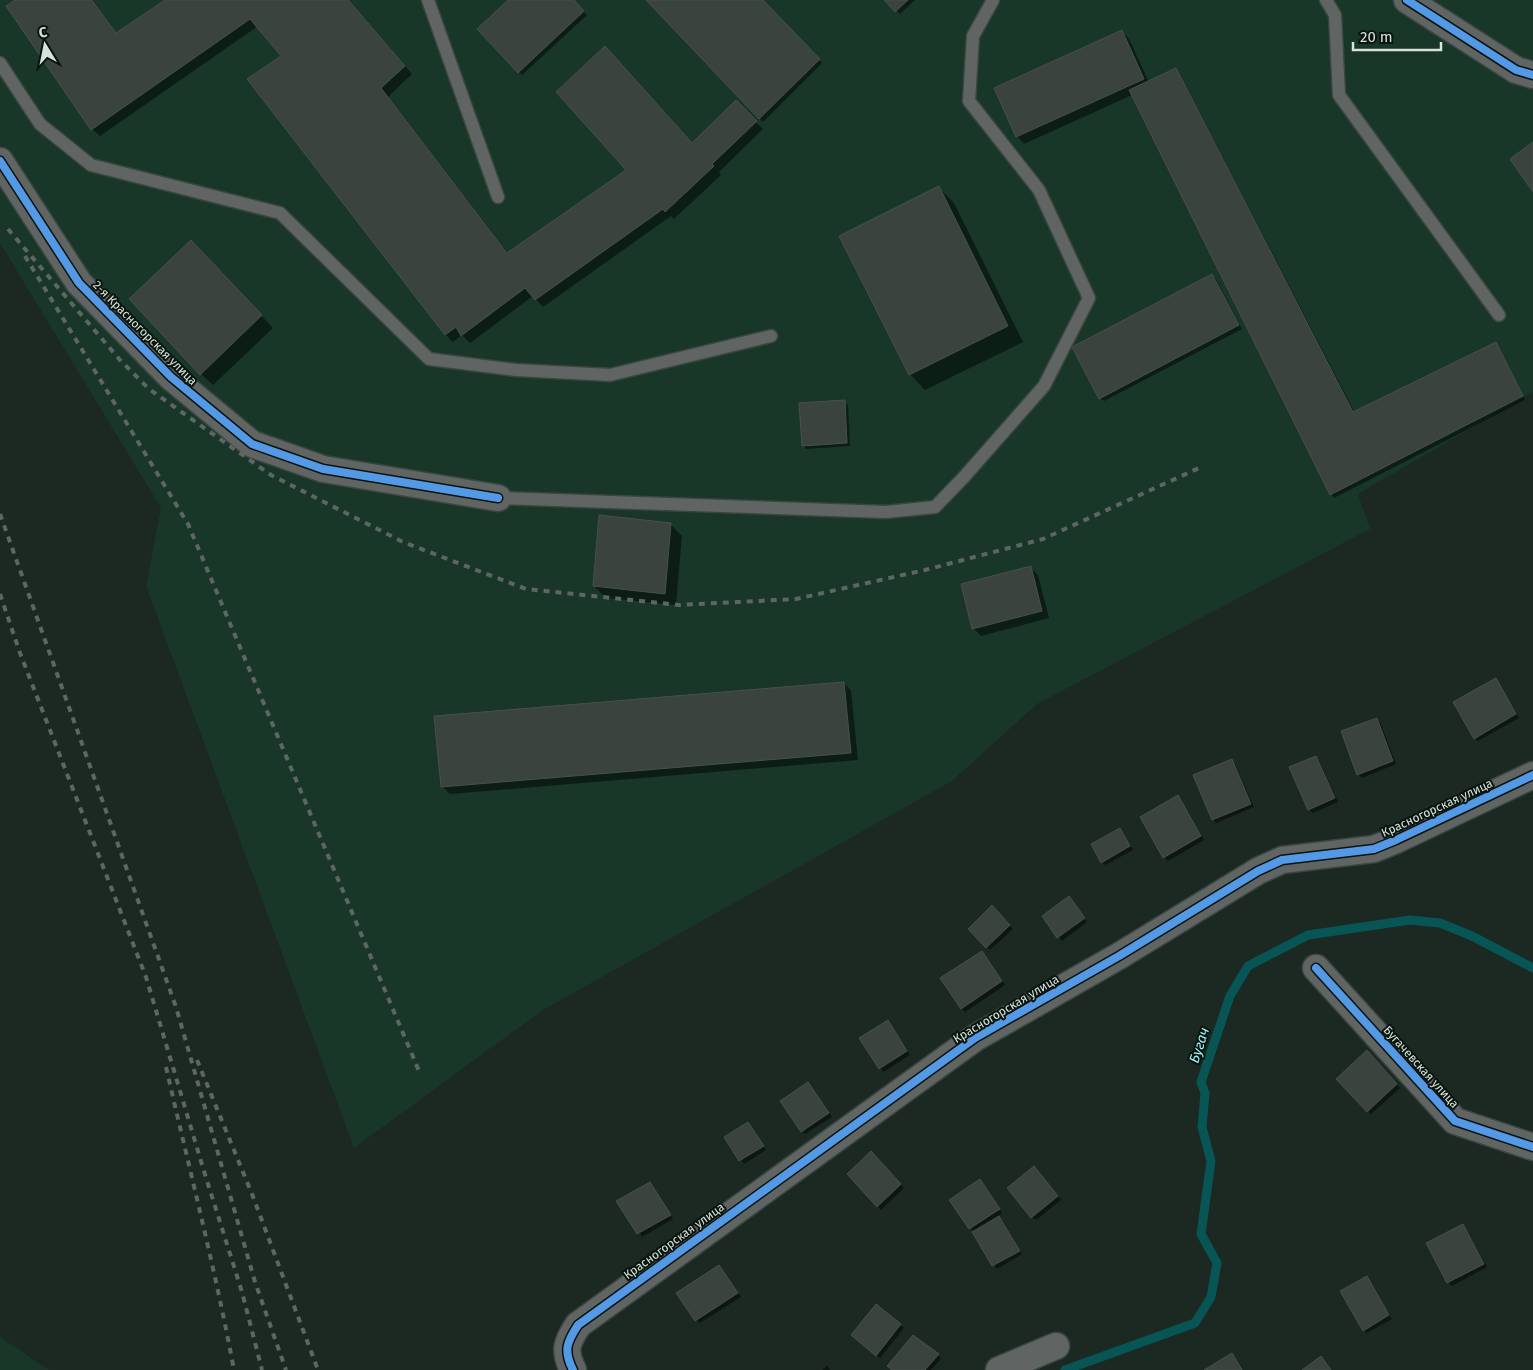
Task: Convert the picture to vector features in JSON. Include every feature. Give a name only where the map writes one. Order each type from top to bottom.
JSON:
[{"type":"street","points":[[1407,0],[1516,70],[1533,75]]},
{"type":"street","name":"2-я Красногорская улица","points":[[0,161],[79,283],[171,377],[252,444],[323,469],[498,498]]},
{"type":"street","name":"Красногорская улица","points":[[574,1370],[569,1361],[567,1341],[578,1324],[975,1038],[1120,956],[1258,871],[1282,860],[1374,849],[1533,775]]},
{"type":"street","name":"Бугачевская улица","points":[[1316,968],[1455,1121],[1533,1148]]},
{"type":"street","points":[[999,1370],[1056,1346]]},
{"type":"lane","points":[[428,0],[498,197]]},
{"type":"lane","points":[[498,498],[886,512],[934,507],[1044,386],[1089,298],[1039,190],[969,100],[973,36],[993,0]]},
{"type":"lane","points":[[1326,0],[1335,15],[1339,95],[1499,315]]},
{"type":"lane","points":[[0,63],[40,124],[91,165],[280,213],[429,359],[516,370],[610,375],[771,336]]},
{"type":"shaded area","points":[[0,0],[1533,0],[1533,392],[1358,494],[1370,529],[1037,704],[952,781],[543,1010],[354,1148],[146,586],[161,508],[0,243]]},
{"type":"shaded area","points":[[0,1337],[49,1370],[0,1370]]},
{"type":"building","points":[[15,0],[92,0],[116,33],[165,0],[348,0],[405,66],[381,88],[507,253],[626,170],[556,92],[605,46],[692,143],[736,100],[757,121],[712,164],[714,166],[665,212],[663,209],[535,300],[525,288],[461,336],[456,327],[445,335],[247,79],[281,56],[250,19],[91,130],[6,6]]},
{"type":"building","points":[[508,0],[574,0],[584,11],[518,73],[477,29]]},
{"type":"building","points":[[646,0],[763,0],[820,59],[759,119]]},
{"type":"building","points":[[884,0],[908,0],[895,12]]},
{"type":"building","points":[[1122,30],[1144,79],[1016,137],[994,88]]},
{"type":"building","points":[[1176,68],[1353,412],[1496,342],[1523,396],[1330,495],[1129,90]]},
{"type":"building","points":[[1533,142],[1533,192],[1510,159]]},
{"type":"building","points":[[939,186],[1008,326],[909,375],[839,236]]},
{"type":"building","points":[[191,240],[262,315],[200,375],[129,299]]},
{"type":"building","points":[[1212,274],[1239,325],[1099,399],[1072,347]]},
{"type":"building","points":[[845,400],[847,443],[802,446],[799,403]]},
{"type":"building","points":[[599,515],[671,523],[665,594],[593,586]]},
{"type":"building","points":[[1031,566],[1042,611],[972,629],[961,584]]},
{"type":"building","points":[[1496,678],[1516,714],[1474,739],[1453,702]]},
{"type":"building","points":[[844,682],[851,753],[441,787],[434,716]]},
{"type":"building","points":[[1377,718],[1393,761],[1357,775],[1341,731]]},
{"type":"building","points":[[1316,756],[1335,798],[1308,810],[1289,767]]},
{"type":"building","points":[[1232,759],[1251,804],[1212,820],[1193,775]]},
{"type":"building","points":[[1178,795],[1201,836],[1163,858],[1140,817]]},
{"type":"building","points":[[1120,828],[1130,846],[1101,863],[1091,844]]},
{"type":"building","points":[[1069,896],[1085,918],[1057,938],[1042,916]]},
{"type":"building","points":[[992,905],[1010,925],[986,948],[968,929]]},
{"type":"building","points":[[982,951],[1002,981],[961,1009],[940,978]]},
{"type":"building","points":[[888,1020],[907,1051],[879,1069],[859,1038]]},
{"type":"building","points":[[1367,1050],[1397,1084],[1367,1112],[1336,1079]]},
{"type":"building","points":[[808,1082],[829,1113],[801,1132],[780,1101]]},
{"type":"building","points":[[748,1122],[764,1146],[739,1161],[724,1137]]},
{"type":"building","points":[[871,1151],[901,1184],[877,1207],[847,1174]]},
{"type":"building","points":[[1034,1166],[1058,1196],[1031,1218],[1007,1188]]},
{"type":"building","points":[[980,1179],[1000,1209],[969,1229],[949,1200]]},
{"type":"building","points":[[650,1182],[671,1215],[637,1234],[616,1201]]},
{"type":"building","points":[[999,1216],[1020,1251],[992,1266],[972,1232]]},
{"type":"building","points":[[1463,1224],[1484,1264],[1447,1283],[1426,1243]]},
{"type":"building","points":[[719,1265],[738,1293],[695,1321],[676,1293]]},
{"type":"building","points":[[1367,1276],[1389,1315],[1363,1331],[1340,1291]]},
{"type":"building","points":[[876,1304],[901,1324],[876,1356],[851,1335]]},
{"type":"building","points":[[913,1335],[939,1354],[925,1370],[892,1370],[887,1366]]},
{"type":"building","points":[[1232,1353],[1242,1370],[1204,1370]]},
{"type":"building","points":[[1321,1356],[1331,1370],[1302,1370]]},
{"type":"waterway","name":"Бугач","points":[[1065,1370],[1195,1323],[1211,1297],[1217,1263],[1201,1234],[1211,1161],[1202,1127],[1205,1093],[1201,1082],[1230,996],[1248,966],[1308,935],[1410,920],[1440,923],[1472,936],[1533,968]]},
{"type":"railway","points":[[8,229],[120,360],[149,389],[271,475],[403,542],[526,589],[679,605],[796,599],[925,570],[1043,539],[1199,468]]},
{"type":"railway","points":[[25,256],[188,524],[419,1071]]},
{"type":"railway","points":[[0,514],[176,1007],[255,1282],[286,1370]]},
{"type":"railway","points":[[0,594],[20,653],[146,977],[242,1292],[262,1370]]},
{"type":"railway","points":[[197,1060],[252,1194],[318,1370]]},
{"type":"railway","points":[[166,1067],[210,1256],[234,1370]]},
{"type":"cycle path","points":[[1407,0],[1516,70],[1533,75]]},
{"type":"cycle path","points":[[0,161],[79,283],[171,377],[252,444],[323,469],[498,498]]},
{"type":"cycle path","points":[[573,1370],[567,1351],[571,1336],[578,1325],[975,1038],[1119,956],[1258,871],[1282,860],[1374,849],[1533,775]]},
{"type":"cycle path","points":[[1316,968],[1455,1121],[1533,1147]]}]
